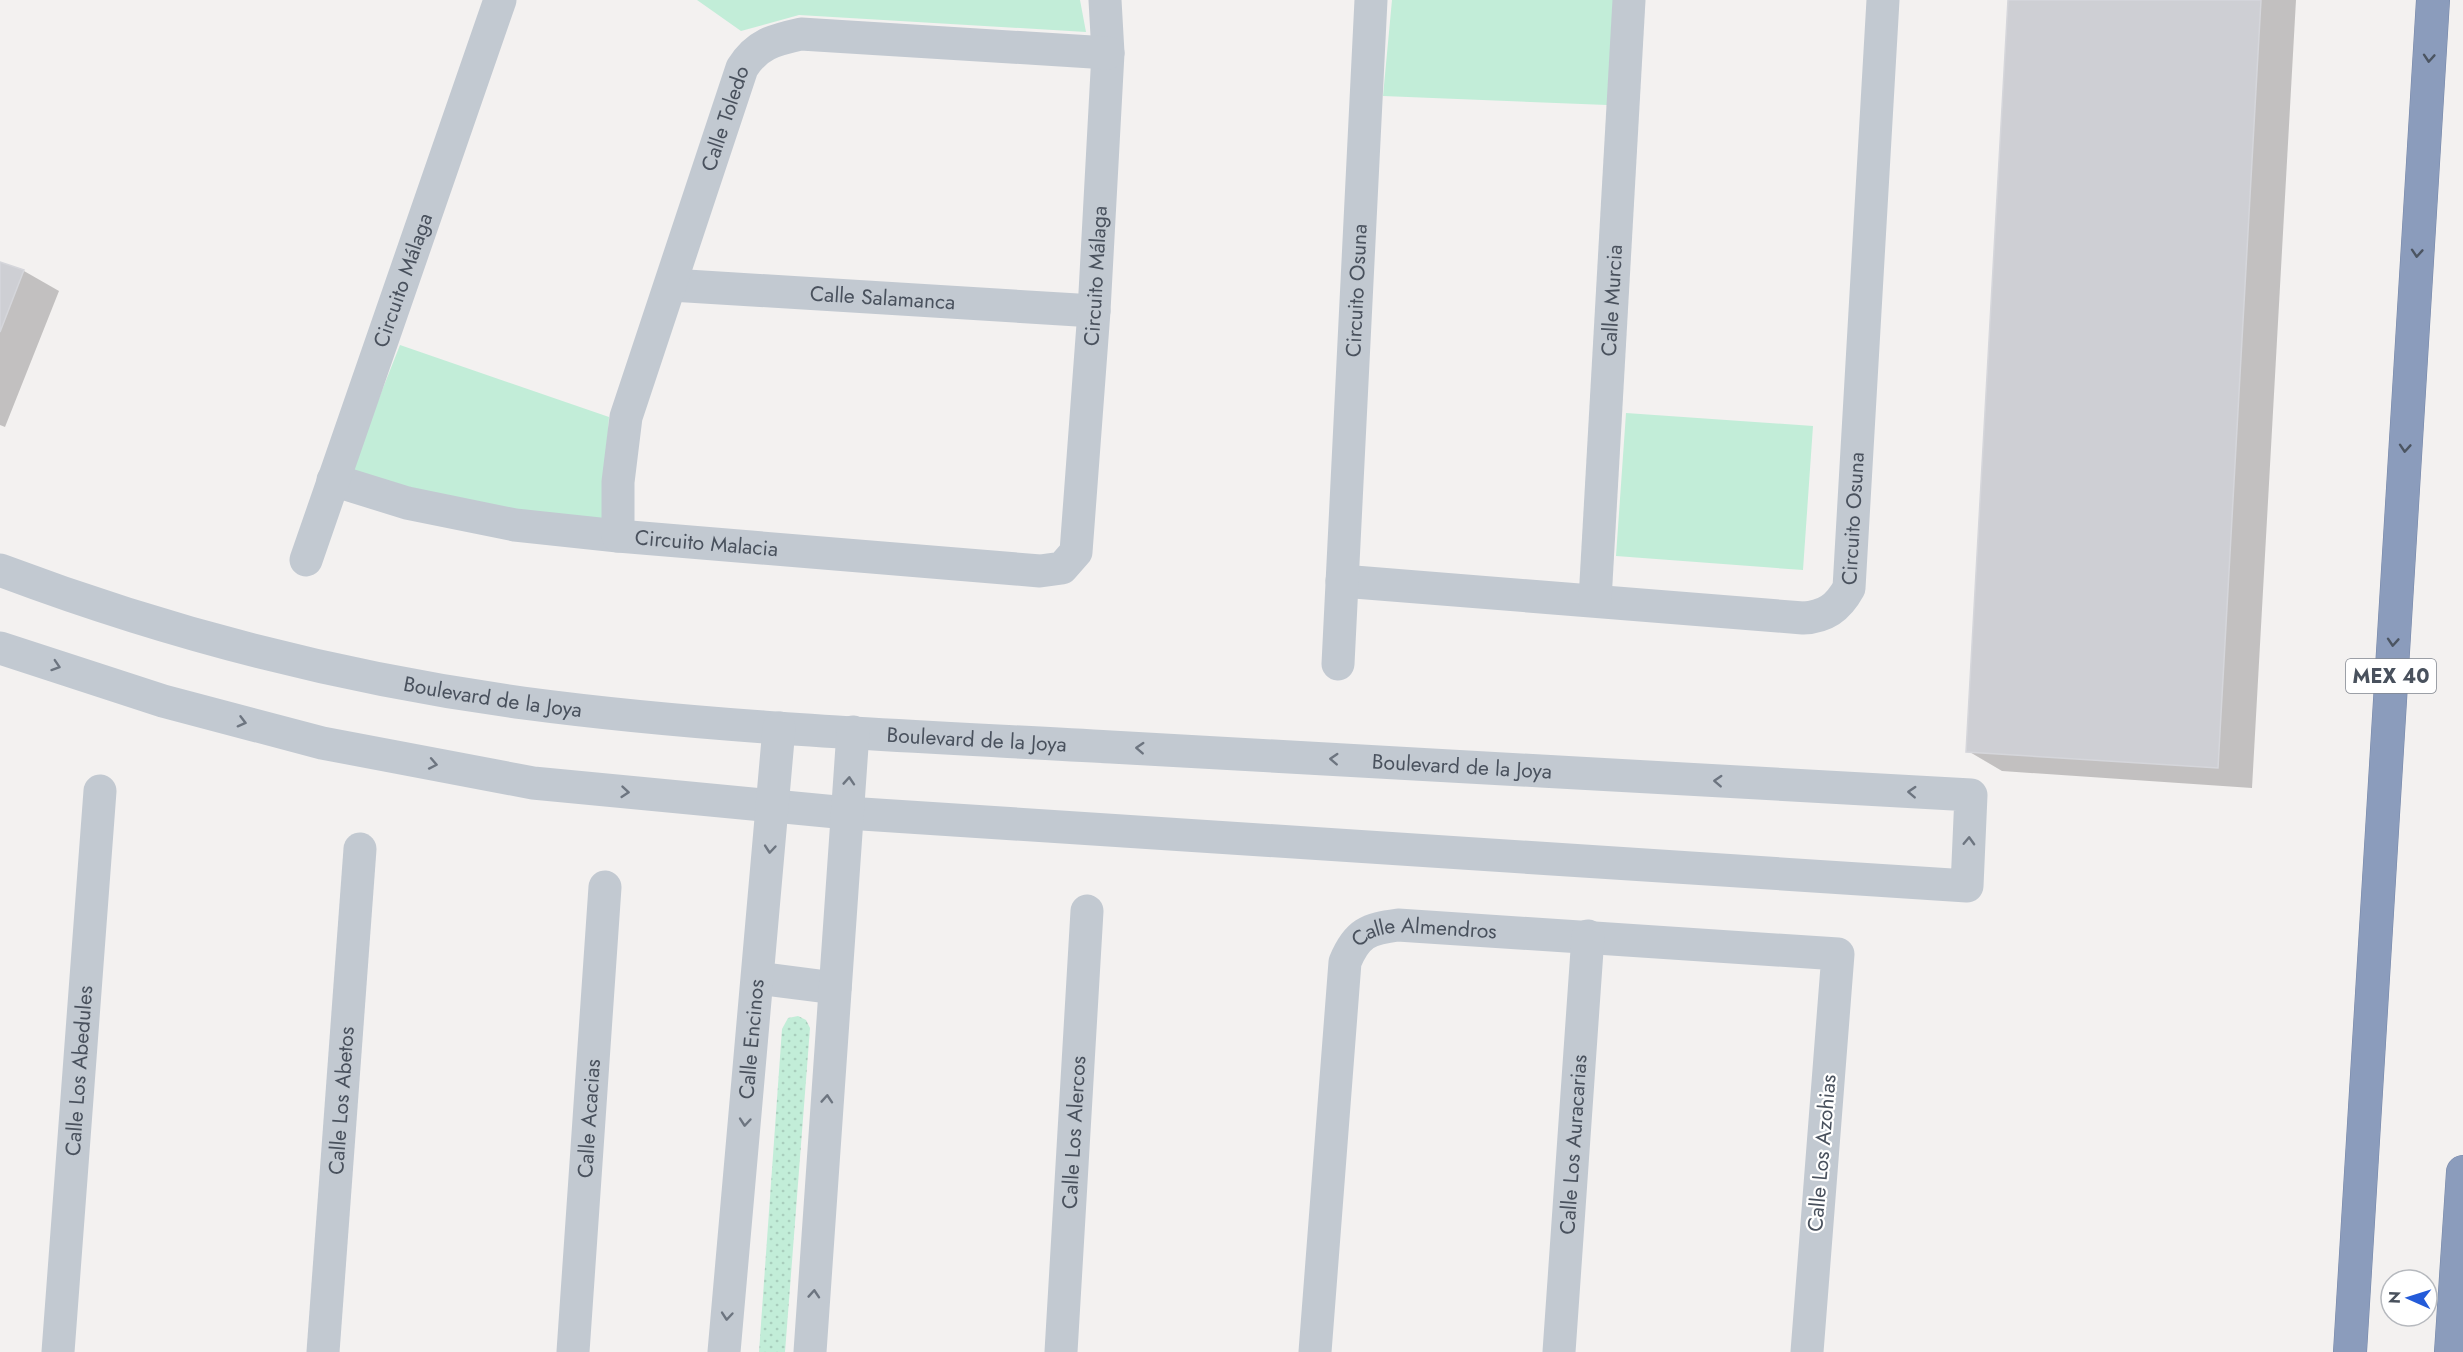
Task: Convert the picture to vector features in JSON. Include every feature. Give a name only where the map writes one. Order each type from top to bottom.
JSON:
[{"type":"highway","name":"MEX 40","points":[[2350,1352],[2433,0]]},
{"type":"highway","points":[[2451,1352],[2463,1172]]},
{"type":"street","name":"Circuito Málaga","points":[[306,560],[500,0]]},
{"type":"street","name":"Circuito Málaga","points":[[1076,552],[1094,311],[1108,53],[1106,0]]},
{"type":"street","name":"Circuito Osuna","points":[[1338,664],[1371,0]]},
{"type":"street","name":"Calle Murcia","points":[[1595,600],[1629,0]]},
{"type":"street","name":"Circuito Osuna","points":[[1342,581],[1803,618],[1818,617],[1842,602],[1849,588],[1883,0]]},
{"type":"street","name":"Calle Toledo","points":[[618,536],[618,482],[626,417],[742,68],[750,55],[763,44],[801,34],[1108,53]]},
{"type":"street","name":"Calle Salamanca","points":[[670,285],[1094,311]]},
{"type":"street","name":"Circuito Malacia","points":[[333,480],[407,503],[504,522],[618,536],[1040,571],[1062,568],[1076,552]]},
{"type":"street","name":"Boulevard de la Joya","points":[[0,570],[50,589],[201,636],[341,670],[522,703],[779,728],[1971,795],[1967,886],[847,813]]},
{"type":"street","points":[[0,648],[164,701],[321,743],[532,783],[847,813]]},
{"type":"street","name":"Calle Encinos","points":[[724,1352],[779,728]]},
{"type":"street","points":[[810,1352],[853,732]]},
{"type":"street","name":"Calle Los Abedules","points":[[58,1352],[100,791]]},
{"type":"street","name":"Calle Los Abetos","points":[[323,1352],[360,849]]},
{"type":"street","name":"Calle Acacias","points":[[573,1352],[605,886]]},
{"type":"street","name":"Calle Los Alercos","points":[[1061,1352],[1088,911]]},
{"type":"street","name":"Calle Almendros","points":[[1315,1352],[1345,962],[1352,946],[1360,936],[1373,928],[1398,925],[1838,954]]},
{"type":"street","name":"Calle Los Auracarias","points":[[1558,1352],[1588,936]]},
{"type":"street","name":"Calle Los Azohias","points":[[1807,1352],[1838,954]]},
{"type":"street","points":[[758,978],[835,988]]},
{"type":"green space","points":[[697,0],[1080,0],[1086,32],[799,15],[741,31]]},
{"type":"green space","points":[[1392,0],[1615,0],[1607,105],[1383,96]]},
{"type":"green space","points":[[400,345],[609,417],[602,522],[507,510],[349,474]]},
{"type":"green space","points":[[1626,413],[1813,426],[1803,570],[1616,556]]},
{"type":"green space","points":[[798,1016],[806,1020],[810,1028],[785,1352],[759,1352],[782,1029],[788,1018]]},
{"type":"building","points":[[2008,0],[2261,0],[2218,768],[1966,752]]},
{"type":"building","points":[[0,262],[24,270],[0,332]]}]
